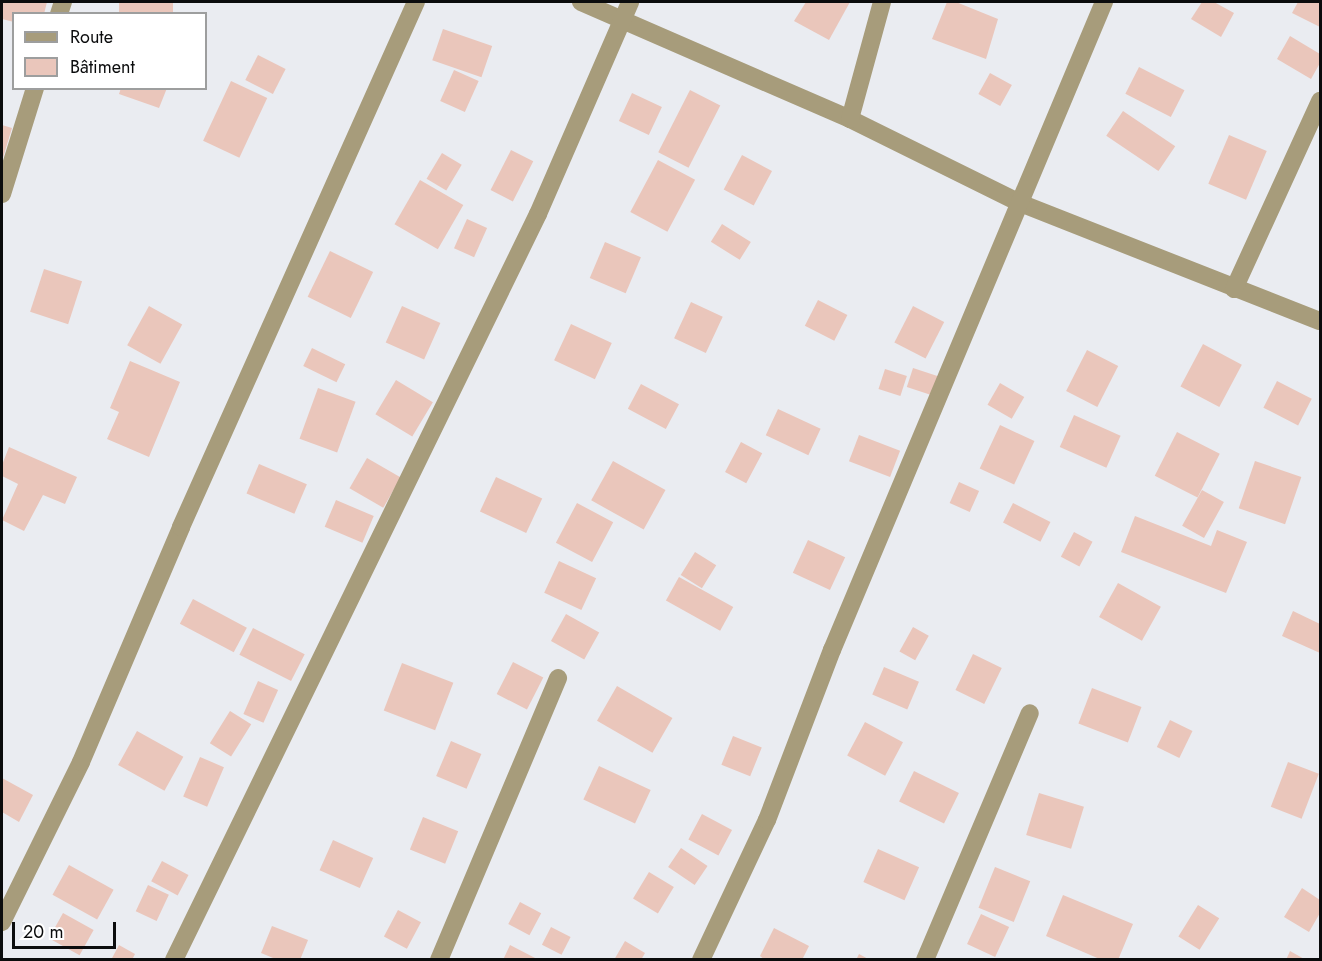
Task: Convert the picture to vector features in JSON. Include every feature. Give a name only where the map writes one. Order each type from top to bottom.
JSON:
[{"type":"street","points":[[2,922],[81,762],[181,526],[416,2]]},
{"type":"street","points":[[581,2],[850,119],[1020,203],[1320,321]]},
{"type":"street","points":[[174,960],[538,214],[630,2]]},
{"type":"street","points":[[850,119],[882,2]]},
{"type":"street","points":[[701,960],[767,820],[832,650],[1104,2]]},
{"type":"street","points":[[2,194],[34,90]]},
{"type":"street","points":[[1234,289],[1320,101]]},
{"type":"street","points":[[439,960],[558,678]]},
{"type":"street","points":[[925,960],[1030,713]]},
{"type":"building","points":[[2,2],[47,2],[44,12],[12,12],[12,22],[2,19]]},
{"type":"building","points":[[119,2],[173,2],[173,12],[119,12]]},
{"type":"building","points":[[806,2],[850,2],[829,40],[794,21]]},
{"type":"building","points":[[947,2],[956,2],[998,19],[986,59],[932,39]]},
{"type":"building","points":[[1202,2],[1214,2],[1234,13],[1221,37],[1191,19]]},
{"type":"building","points":[[1298,2],[1320,2],[1320,27],[1292,13]]},
{"type":"building","points":[[443,29],[492,46],[481,77],[432,60]]},
{"type":"building","points":[[1290,36],[1320,54],[1320,63],[1311,79],[1277,59]]},
{"type":"building","points":[[258,55],[286,69],[273,94],[245,80]]},
{"type":"building","points":[[1139,67],[1184,90],[1171,117],[1125,94]]},
{"type":"building","points":[[454,70],[479,81],[465,112],[440,101]]},
{"type":"building","points":[[990,73],[1012,85],[1000,106],[978,94]]},
{"type":"building","points":[[231,81],[267,98],[239,158],[203,141]]},
{"type":"building","points":[[120,90],[166,90],[159,108],[119,94]]},
{"type":"building","points":[[690,90],[720,105],[689,168],[658,152]]},
{"type":"building","points":[[632,93],[662,107],[649,135],[619,121]]},
{"type":"building","points":[[1123,111],[1175,146],[1158,171],[1106,136]]},
{"type":"building","points":[[2,125],[12,128],[2,161]]},
{"type":"building","points":[[1229,135],[1267,151],[1246,200],[1208,184]]},
{"type":"building","points":[[511,150],[533,161],[513,201],[491,190]]},
{"type":"building","points":[[442,153],[462,165],[446,191],[427,179]]},
{"type":"building","points":[[742,155],[772,171],[754,205],[724,189]]},
{"type":"building","points":[[658,160],[695,180],[667,232],[630,212]]},
{"type":"building","points":[[420,180],[463,205],[438,249],[394,224]]},
{"type":"building","points":[[467,219],[487,228],[474,257],[454,248]]},
{"type":"building","points":[[722,224],[751,242],[740,260],[711,242]]},
{"type":"building","points":[[605,242],[641,257],[626,293],[590,278]]},
{"type":"building","points":[[330,251],[373,272],[351,318],[308,297]]},
{"type":"building","points":[[44,269],[82,281],[68,324],[30,312]]},
{"type":"building","points":[[818,300],[847,315],[834,341],[805,326]]},
{"type":"building","points":[[691,302],[723,317],[706,353],[674,338]]},
{"type":"building","points":[[149,306],[182,324],[160,364],[127,345]]},
{"type":"building","points":[[402,306],[440,323],[424,360],[386,343]]},
{"type":"building","points":[[913,306],[944,322],[926,358],[894,343]]},
{"type":"building","points":[[571,324],[612,343],[595,379],[554,360]]},
{"type":"building","points":[[1203,344],[1242,365],[1219,407],[1180,386]]},
{"type":"building","points":[[312,348],[345,364],[336,382],[303,366]]},
{"type":"building","points":[[1087,350],[1118,366],[1097,407],[1066,391]]},
{"type":"building","points":[[130,361],[180,382],[149,457],[107,439],[119,412],[110,408]]},
{"type":"building","points":[[913,368],[943,378],[937,397],[907,387]]},
{"type":"building","points":[[885,369],[907,376],[900,396],[879,389]]},
{"type":"building","points":[[396,380],[433,402],[412,436],[375,414]]},
{"type":"building","points":[[1277,381],[1312,399],[1298,425],[1263,408]]},
{"type":"building","points":[[1000,383],[1024,397],[1012,419],[988,405]]},
{"type":"building","points":[[641,384],[679,404],[666,429],[628,409]]},
{"type":"building","points":[[318,388],[356,402],[337,452],[300,439]]},
{"type":"building","points":[[778,409],[821,429],[808,455],[766,435]]},
{"type":"building","points":[[1074,415],[1121,436],[1106,468],[1060,447]]},
{"type":"building","points":[[1000,425],[1034,441],[1014,485],[980,469]]},
{"type":"building","points":[[1177,432],[1220,454],[1198,497],[1155,476]]},
{"type":"building","points":[[859,435],[900,451],[890,477],[849,461]]},
{"type":"building","points":[[741,442],[762,453],[746,483],[725,472]]},
{"type":"building","points":[[9,447],[77,477],[65,504],[43,495],[24,531],[2,520],[18,484],[2,476],[2,465]]},
{"type":"building","points":[[367,458],[401,477],[383,508],[350,488]]},
{"type":"building","points":[[613,461],[665,490],[644,529],[591,500]]},
{"type":"building","points":[[1255,461],[1301,477],[1285,524],[1239,508]]},
{"type":"building","points":[[259,464],[307,484],[294,514],[246,493]]},
{"type":"building","points":[[496,477],[542,499],[526,533],[480,511]]},
{"type":"building","points":[[959,482],[979,491],[970,512],[950,503]]},
{"type":"building","points":[[1202,490],[1224,502],[1204,538],[1182,526]]},
{"type":"building","points":[[336,500],[374,516],[362,543],[325,527]]},
{"type":"building","points":[[577,503],[613,522],[592,562],[556,543]]},
{"type":"building","points":[[1013,503],[1050,522],[1040,542],[1003,523]]},
{"type":"building","points":[[1135,516],[1211,546],[1217,530],[1247,542],[1226,593],[1121,552]]},
{"type":"building","points":[[1074,532],[1093,542],[1079,567],[1061,557]]},
{"type":"building","points":[[808,540],[845,557],[830,590],[793,573]]},
{"type":"building","points":[[695,552],[716,565],[702,588],[681,575]]},
{"type":"building","points":[[559,561],[596,578],[581,610],[544,593]]},
{"type":"building","points":[[679,577],[733,607],[720,631],[666,601]]},
{"type":"building","points":[[1118,583],[1161,607],[1142,641],[1099,617]]},
{"type":"building","points":[[193,599],[247,628],[234,652],[180,624]]},
{"type":"building","points":[[1293,611],[1320,624],[1320,653],[1282,636]]},
{"type":"building","points":[[566,614],[599,632],[584,660],[551,641]]},
{"type":"building","points":[[913,627],[929,636],[915,660],[899,651]]},
{"type":"building","points":[[253,628],[305,654],[291,681],[239,655]]},
{"type":"building","points":[[973,654],[1002,668],[984,704],[955,690]]},
{"type":"building","points":[[513,662],[543,677],[527,710],[497,694]]},
{"type":"building","points":[[402,663],[453,683],[435,730],[384,711]]},
{"type":"building","points":[[884,667],[919,682],[907,709],[872,695]]},
{"type":"building","points":[[258,681],[278,690],[263,723],[243,714]]},
{"type":"building","points":[[617,686],[672,718],[652,753],[597,721]]},
{"type":"building","points":[[1092,688],[1141,707],[1128,742],[1078,723]]},
{"type":"building","points":[[230,711],[251,724],[231,756],[210,743]]},
{"type":"building","points":[[1170,720],[1192,731],[1179,758],[1157,747]]},
{"type":"building","points":[[865,722],[903,742],[885,776],[847,756]]},
{"type":"building","points":[[137,731],[183,757],[164,791],[118,765]]},
{"type":"building","points":[[733,736],[762,748],[750,776],[721,765]]},
{"type":"building","points":[[451,741],[481,754],[467,789],[436,776]]},
{"type":"building","points":[[200,757],[224,767],[207,807],[183,797]]},
{"type":"building","points":[[1288,762],[1319,774],[1302,819],[1271,807]]},
{"type":"building","points":[[599,766],[651,790],[635,824],[583,800]]},
{"type":"building","points":[[914,771],[959,793],[944,823],[899,802]]},
{"type":"building","points":[[2,778],[33,795],[19,822],[2,812]]},
{"type":"building","points":[[1039,793],[1084,807],[1071,849],[1026,835]]},
{"type":"building","points":[[702,814],[732,830],[718,856],[688,840]]},
{"type":"building","points":[[423,817],[458,831],[445,864],[410,849]]},
{"type":"building","points":[[333,840],[373,858],[360,888],[320,870]]},
{"type":"building","points":[[681,848],[708,866],[695,885],[668,867]]},
{"type":"building","points":[[878,849],[919,867],[904,900],[863,882]]},
{"type":"building","points":[[162,861],[188,875],[178,895],[151,881]]},
{"type":"building","points":[[69,865],[114,890],[97,919],[53,895]]},
{"type":"building","points":[[995,867],[1030,881],[1014,922],[979,908]]},
{"type":"building","points":[[649,872],[674,887],[658,914],[633,899]]},
{"type":"building","points":[[148,885],[169,895],[157,921],[136,911]]},
{"type":"building","points":[[1302,888],[1320,900],[1320,913],[1309,932],[1284,917]]},
{"type":"building","points":[[1063,895],[1133,924],[1118,960],[1102,960],[1046,936]]},
{"type":"building","points":[[520,902],[541,913],[529,935],[508,924]]},
{"type":"building","points":[[1198,905],[1219,918],[1200,950],[1178,936]]},
{"type":"building","points":[[398,910],[421,922],[407,949],[384,936]]},
{"type":"building","points":[[63,913],[94,930],[80,955],[49,938]]},
{"type":"building","points":[[981,914],[1009,927],[995,957],[967,944]]},
{"type":"building","points":[[272,926],[308,940],[300,960],[278,960],[261,953]]},
{"type":"building","points":[[551,927],[571,937],[562,955],[542,945]]},
{"type":"building","points":[[774,928],[809,946],[802,960],[765,960],[760,956]]},
{"type":"building","points":[[625,941],[645,953],[641,960],[614,960]]},
{"type":"building","points":[[119,945],[135,954],[132,960],[111,960]]},
{"type":"building","points":[[510,945],[539,960],[503,960]]},
{"type":"building","points":[[1290,951],[1306,960],[1286,960]]},
{"type":"building","points":[[859,954],[870,960],[856,960]]}]
